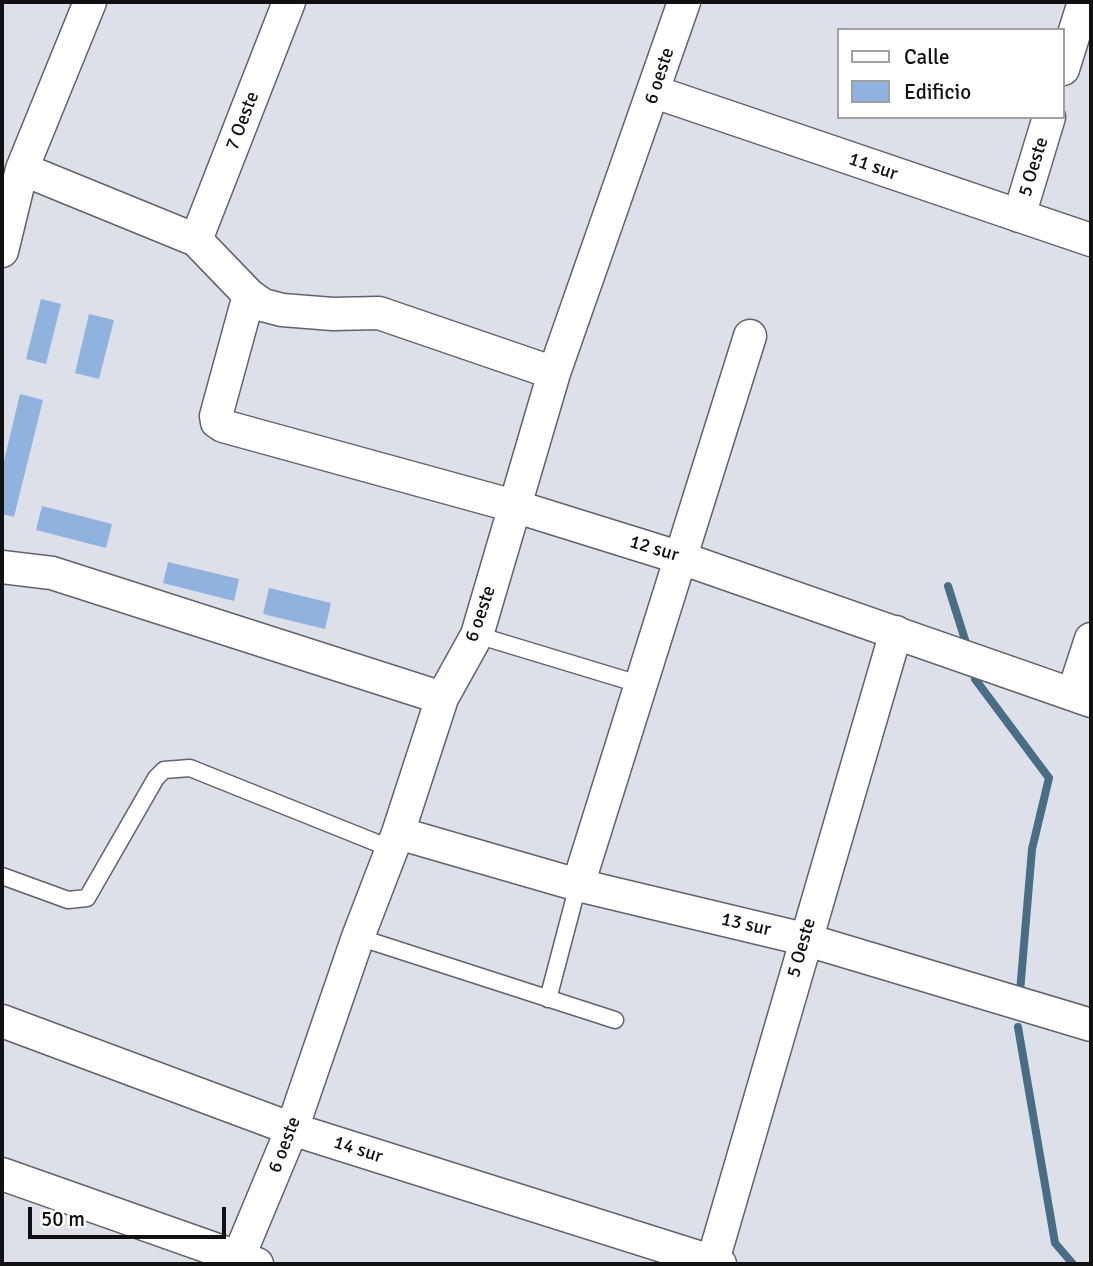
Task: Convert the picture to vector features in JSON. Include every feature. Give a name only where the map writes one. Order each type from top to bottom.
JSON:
[{"type":"street","points":[[2,251],[22,169],[90,2]]},
{"type":"street","name":"7 Oeste","points":[[196,240],[289,2]]},
{"type":"street","name":"6 oeste","points":[[248,1260],[358,937],[395,841],[442,698],[477,635],[554,373],[655,92],[684,2]]},
{"type":"street","points":[[1065,63],[1084,2]]},
{"type":"street","name":"11 sur","points":[[655,92],[1091,240]]},
{"type":"street","name":"5 Oeste","points":[[1019,216],[1048,119]]},
{"type":"street","points":[[22,169],[196,240],[249,295],[263,304],[282,310],[379,313],[554,373]]},
{"type":"street","name":"12 sur","points":[[249,295],[216,415],[217,422],[223,426],[514,506],[681,558],[1082,698]]},
{"type":"street","points":[[578,885],[750,336]]},
{"type":"street","points":[[2,567],[52,573],[442,698]]},
{"type":"street","name":"5 Oeste","points":[[715,1263],[804,939],[896,632]]},
{"type":"street","points":[[1082,698],[1091,639]]},
{"type":"street","name":"13 sur","points":[[395,841],[804,939],[1091,1025]]},
{"type":"street","name":"14 sur","points":[[2,1021],[292,1129],[715,1263]]},
{"type":"street","points":[[2,1174],[248,1260]]},
{"type":"lane","points":[[477,635],[642,685]]},
{"type":"lane","points":[[2,876],[68,900],[88,898],[156,778],[164,770],[191,768],[395,841]]},
{"type":"lane","points":[[548,999],[578,885]]},
{"type":"lane","points":[[358,937],[615,1020]]},
{"type":"building","points":[[41,299],[61,304],[46,364],[26,359]]},
{"type":"building","points":[[89,314],[114,320],[99,379],[75,373]]},
{"type":"building","points":[[20,394],[43,400],[14,517],[2,514],[2,469]]},
{"type":"building","points":[[42,506],[112,524],[106,548],[36,530]]},
{"type":"building","points":[[168,562],[239,579],[234,601],[163,583]]},
{"type":"building","points":[[269,588],[331,603],[325,629],[263,614]]},
{"type":"waterway","points":[[948,586],[967,646]]},
{"type":"waterway","points":[[975,679],[1049,778],[1032,849],[1020,992]]},
{"type":"waterway","points":[[1018,1027],[1055,1243],[1073,1264]]}]
